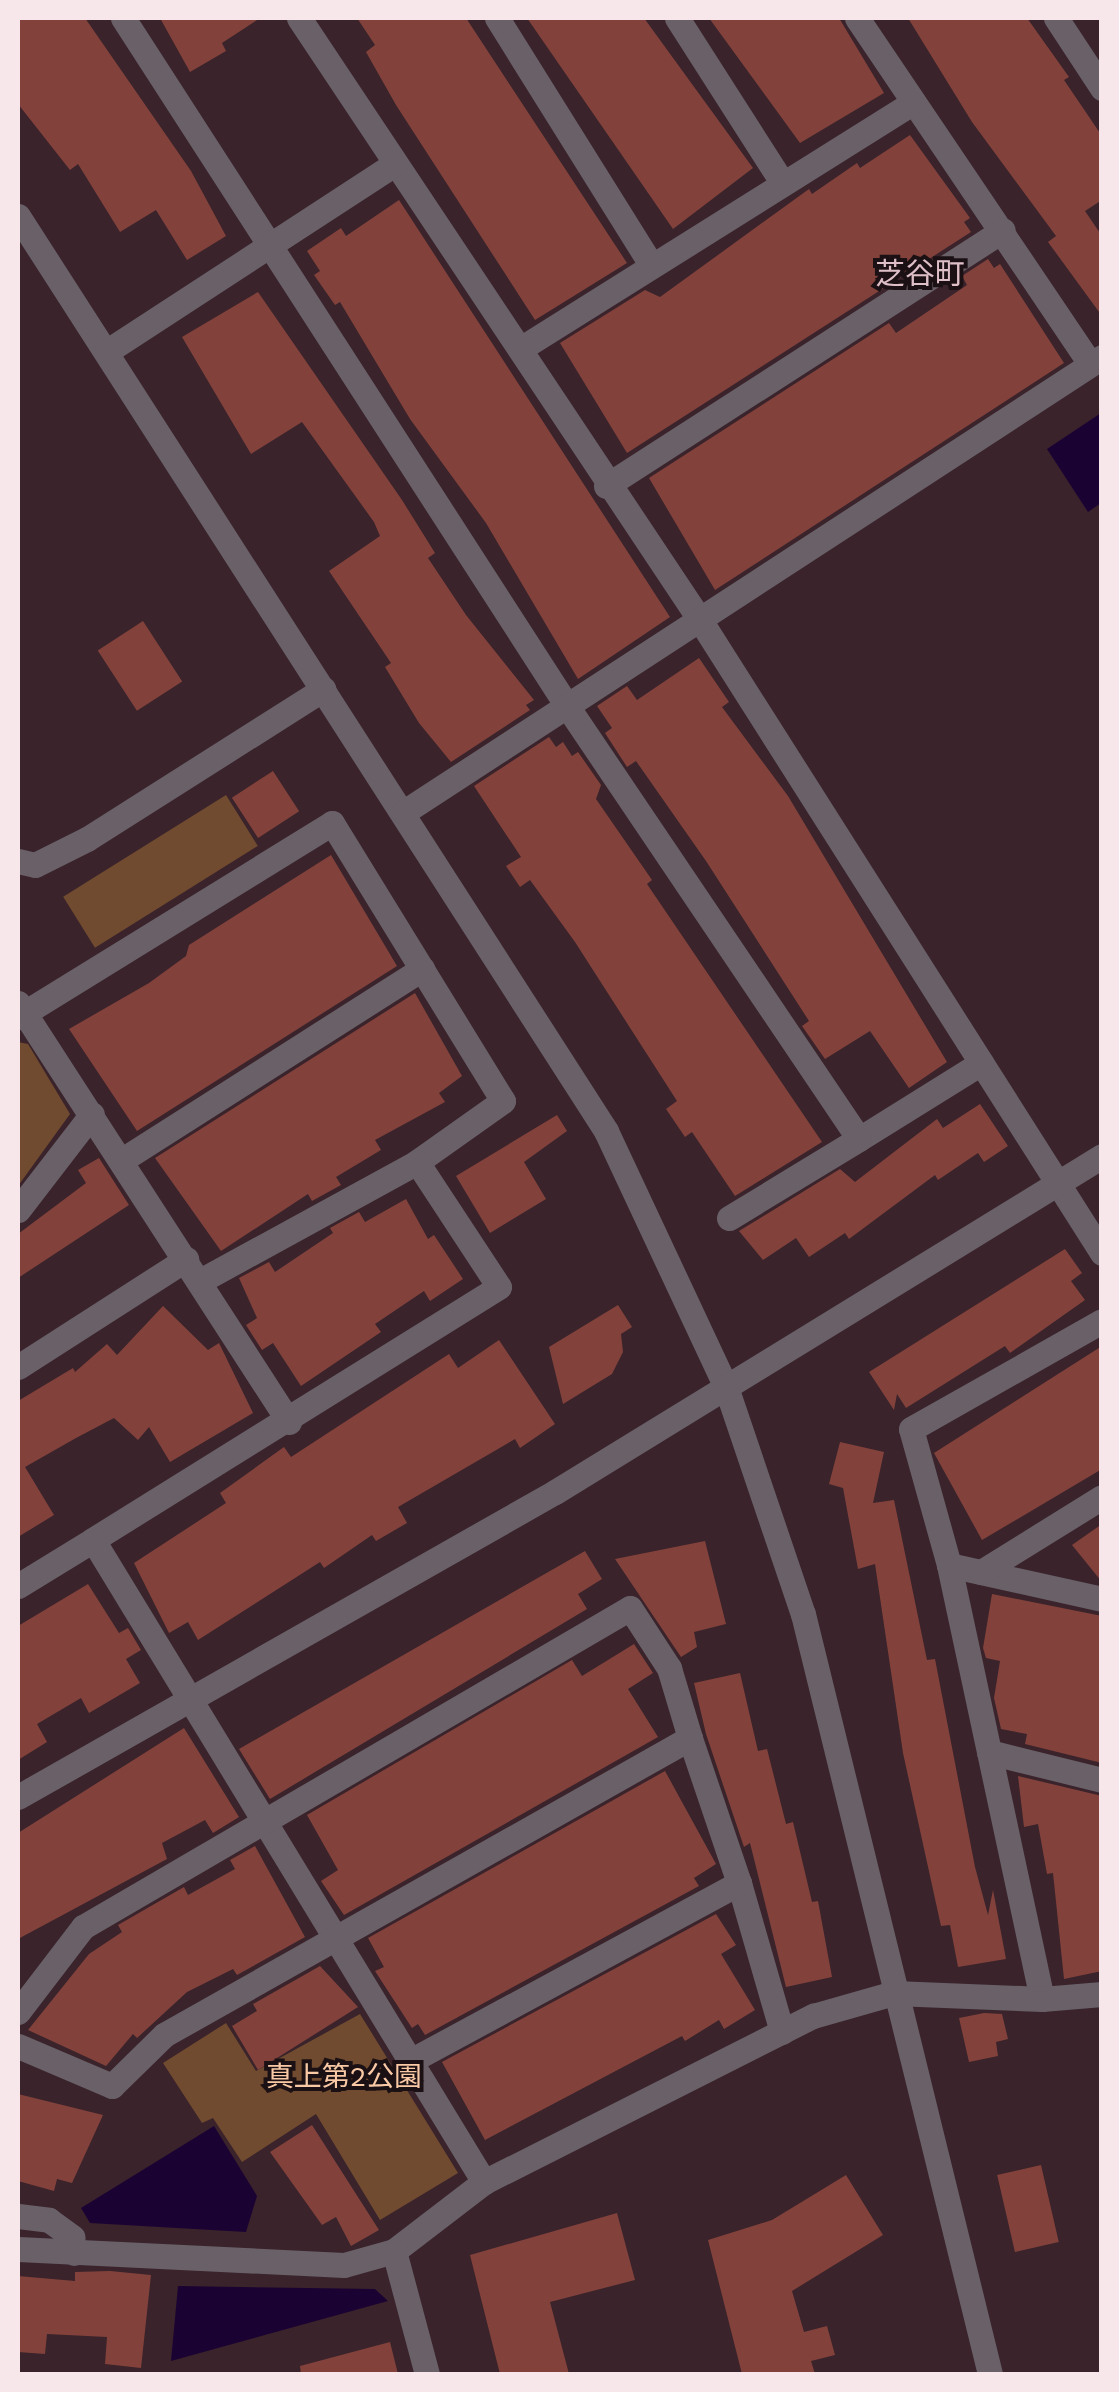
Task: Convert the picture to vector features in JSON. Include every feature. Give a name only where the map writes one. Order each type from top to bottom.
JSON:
[{"type":"street","points":[[122,18],[567,706],[859,1139]]},
{"type":"street","points":[[298,18],[393,166],[520,349],[606,486],[700,620],[1102,1253]]},
{"type":"street","points":[[497,18],[651,264]]},
{"type":"street","points":[[677,18],[782,182]]},
{"type":"street","points":[[404,812],[1096,360],[910,104],[857,18]]},
{"type":"street","points":[[1056,18],[1102,88]]},
{"type":"street","points":[[520,349],[910,104]]},
{"type":"street","points":[[106,352],[393,166]]},
{"type":"street","points":[[18,216],[606,1130],[726,1387],[803,1614],[990,2374]]},
{"type":"street","points":[[606,486],[1003,230]]},
{"type":"street","points":[[18,861],[34,865],[87,839],[323,689]]},
{"type":"street","points":[[18,1367],[193,1270],[417,1162],[503,1100],[332,823],[21,1010],[122,1160],[193,1270],[289,1422]]},
{"type":"street","points":[[122,1160],[422,969]]},
{"type":"street","points":[[729,1218],[981,1063]]},
{"type":"street","points":[[18,1210],[92,1114]]},
{"type":"street","points":[[18,1796],[555,1492],[1102,1156]]},
{"type":"street","points":[[18,1586],[289,1422],[499,1287],[417,1162]]},
{"type":"street","points":[[1042,1999],[949,1565],[911,1428],[1102,1321]]},
{"type":"street","points":[[981,1572],[1102,1497]]},
{"type":"street","points":[[93,1540],[186,1701],[265,1821],[484,2182]]},
{"type":"street","points":[[949,1565],[1102,1599]]},
{"type":"street","points":[[18,2012],[83,1927],[630,1608],[668,1668],[739,1883],[782,2032]]},
{"type":"street","points":[[18,2046],[112,2086],[164,2034],[336,1941],[690,1738]]},
{"type":"street","points":[[990,1752],[1102,1780]]},
{"type":"street","points":[[412,2060],[739,1883]]},
{"type":"street","points":[[18,2249],[344,2265],[394,2251],[484,2182],[782,2032],[894,1992],[1042,1999],[1102,1994]]},
{"type":"street","points":[[18,2216],[49,2220],[72,2237],[74,2253]]},
{"type":"street","points":[[394,2251],[427,2374]]},
{"type":"green space","points":[[226,795],[258,846],[95,948],[63,897]]},
{"type":"green space","points":[[18,1042],[28,1044],[70,1114],[18,1186]]},
{"type":"green space","name":"真上第2公園","points":[[360,2014],[458,2173],[380,2220],[316,2114],[242,2162],[213,2118],[202,2123],[163,2063],[226,2023],[256,2071]]},
{"type":"shaded area","points":[[1101,413],[1101,503],[1088,512],[1047,449]]},
{"type":"shaded area","points":[[214,2126],[257,2196],[246,2232],[90,2223],[81,2208]]},
{"type":"shaded area","points":[[178,2286],[375,2289],[388,2301],[171,2361]]},
{"type":"building","points":[[18,18],[85,18],[191,171],[226,236],[187,260],[156,210],[120,232],[78,164],[70,170],[18,104]]},
{"type":"building","points":[[160,18],[260,18],[222,43],[226,51],[190,72]]},
{"type":"building","points":[[357,18],[466,18],[627,263],[535,320],[396,105],[366,52],[375,45]]},
{"type":"building","points":[[527,18],[644,18],[753,168],[673,229]]},
{"type":"building","points":[[709,18],[839,18],[884,93],[800,143]]},
{"type":"building","points":[[908,18],[1027,18],[1069,77],[1064,80],[1102,136],[1102,200],[1085,211],[1102,236],[1102,316],[1048,242],[1056,236],[972,122]]},
{"type":"building","points":[[910,135],[970,218],[964,222],[971,232],[627,453],[560,343],[645,290],[660,297],[809,189],[812,194],[857,163],[860,168]]},
{"type":"building","points":[[399,200],[670,617],[578,679],[486,523],[410,419],[340,302],[335,305],[314,275],[320,271],[307,251],[341,228],[346,236]]},
{"type":"building","points":[[988,259],[994,268],[1000,264],[1064,363],[715,590],[649,478],[889,323],[896,333],[967,285],[962,276]]},
{"type":"building","points":[[258,292],[402,500],[435,553],[428,558],[466,615],[534,700],[526,705],[530,710],[451,762],[419,723],[385,667],[391,663],[329,571],[380,536],[374,522],[302,422],[251,454],[182,337]]},
{"type":"building","points":[[143,621],[182,681],[137,711],[98,650]]},
{"type":"building","points":[[699,658],[729,702],[722,707],[788,796],[947,1062],[909,1088],[870,1031],[825,1059],[802,1026],[809,1021],[706,861],[636,761],[627,767],[605,733],[612,728],[597,706],[627,686],[637,700]]},
{"type":"building","points":[[549,737],[556,747],[563,742],[572,756],[578,752],[601,785],[596,799],[652,880],[647,884],[822,1142],[735,1196],[692,1132],[685,1137],[666,1109],[677,1101],[575,942],[530,880],[520,887],[506,866],[521,857],[474,786]]},
{"type":"building","points":[[273,771],[299,811],[258,838],[232,798]]},
{"type":"building","points":[[331,855],[397,966],[137,1131],[69,1029],[149,983],[186,956],[189,945]]},
{"type":"building","points":[[415,993],[462,1076],[439,1093],[445,1102],[375,1140],[381,1150],[336,1177],[341,1185],[312,1201],[308,1194],[221,1251],[155,1158]]},
{"type":"building","points":[[980,1104],[1008,1146],[984,1162],[978,1153],[938,1180],[935,1175],[849,1239],[845,1233],[809,1257],[796,1238],[763,1260],[739,1231],[840,1169],[855,1182],[937,1119],[943,1128]]},
{"type":"building","points":[[557,1115],[567,1131],[524,1162],[546,1199],[490,1233],[456,1176]]},
{"type":"building","points":[[99,1158],[129,1205],[18,1278],[18,1234],[86,1183],[78,1170]]},
{"type":"building","points":[[406,1199],[428,1239],[434,1235],[463,1279],[430,1301],[424,1291],[375,1324],[381,1332],[301,1386],[273,1343],[262,1350],[246,1325],[257,1318],[239,1278],[269,1262],[275,1272],[333,1233],[330,1228],[359,1212],[365,1222]]},
{"type":"building","points":[[1065,1249],[1082,1273],[1071,1281],[1085,1300],[1010,1353],[1005,1346],[906,1408],[897,1394],[894,1410],[869,1372]]},
{"type":"building","points":[[618,1305],[632,1327],[621,1334],[623,1352],[612,1374],[563,1404],[549,1347]]},
{"type":"building","points":[[163,1306],[208,1350],[219,1343],[253,1413],[170,1462],[149,1427],[138,1440],[114,1418],[76,1438],[25,1467],[54,1515],[18,1537],[18,1401],[73,1368],[75,1372],[107,1344],[117,1355]]},
{"type":"building","points":[[499,1340],[555,1424],[520,1448],[515,1439],[398,1507],[407,1523],[376,1541],[372,1535],[324,1568],[320,1562],[198,1640],[188,1622],[169,1633],[134,1563],[226,1503],[220,1493],[284,1447],[291,1457],[449,1354],[458,1368]]},
{"type":"building","points":[[1102,1346],[1102,1469],[982,1540],[934,1453]]},
{"type":"building","points":[[840,1442],[884,1452],[873,1503],[894,1500],[927,1660],[935,1659],[975,1867],[988,1915],[993,1890],[1006,1959],[958,1967],[950,1925],[941,1926],[903,1753],[875,1564],[858,1569],[843,1488],[829,1484]]},
{"type":"building","points":[[1102,1524],[1102,1582],[1072,1545]]},
{"type":"building","points":[[705,1541],[726,1624],[694,1632],[697,1647],[681,1657],[615,1559]]},
{"type":"building","points":[[585,1551],[602,1579],[578,1594],[587,1609],[270,1799],[239,1749]]},
{"type":"building","points":[[88,1584],[119,1633],[128,1628],[141,1650],[126,1659],[140,1683],[89,1713],[81,1698],[37,1724],[47,1742],[18,1760],[18,1626]]},
{"type":"building","points":[[992,1594],[1102,1616],[1102,1763],[1025,1744],[1027,1734],[1001,1729],[994,1698],[1000,1661],[986,1658],[983,1648]]},
{"type":"building","points":[[634,1644],[653,1673],[628,1689],[658,1737],[344,1915],[321,1881],[338,1870],[307,1815],[572,1660],[582,1676]]},
{"type":"building","points":[[740,1673],[758,1751],[767,1749],[786,1824],[793,1822],[812,1902],[818,1901],[832,1977],[786,1987],[750,1843],[744,1847],[706,1734],[694,1683]]},
{"type":"building","points":[[184,1728],[239,1817],[213,1833],[205,1820],[162,1843],[167,1859],[18,1939],[18,1833]]},
{"type":"building","points":[[665,1771],[716,1864],[694,1878],[699,1886],[425,2035],[418,2024],[412,2028],[375,1971],[384,1967],[368,1938]]},
{"type":"building","points":[[1018,1776],[1102,1796],[1102,1971],[1064,1979],[1053,1873],[1047,1874],[1038,1824],[1024,1827]]},
{"type":"building","points":[[255,1846],[305,1937],[237,1975],[233,1969],[187,1992],[137,2038],[133,2034],[106,2066],[28,2030],[89,1954],[122,1932],[118,1925],[184,1887],[188,1895],[235,1869],[230,1860]]},
{"type":"building","points":[[716,1914],[736,1945],[721,1954],[755,2010],[724,2029],[719,2020],[685,2041],[682,2036],[485,2140],[442,2062]]},
{"type":"building","points":[[320,1966],[358,2007],[258,2070],[232,2026],[257,2011],[253,2004]]},
{"type":"building","points":[[1002,2014],[1008,2039],[996,2042],[998,2056],[969,2062],[959,2018]]},
{"type":"building","points":[[18,2094],[103,2115],[72,2183],[57,2179],[54,2191],[18,2181]]},
{"type":"building","points":[[312,2125],[379,2230],[351,2246],[336,2217],[322,2225],[270,2152]]},
{"type":"building","points":[[1041,2165],[1059,2242],[1015,2252],[997,2175]]},
{"type":"building","points":[[846,2175],[883,2235],[792,2291],[804,2332],[827,2326],[835,2355],[811,2361],[815,2374],[742,2374],[708,2240],[772,2220]]},
{"type":"building","points":[[617,2213],[635,2280],[550,2302],[569,2374],[500,2374],[470,2255]]},
{"type":"building","points":[[75,2272],[151,2275],[141,2368],[105,2364],[107,2337],[47,2334],[45,2354],[18,2352],[18,2276],[75,2281]]},
{"type":"building","points":[[390,2342],[398,2374],[301,2374],[300,2366]]},
{"type":"district","name":"芝谷町","points":[[920,274]]}]
